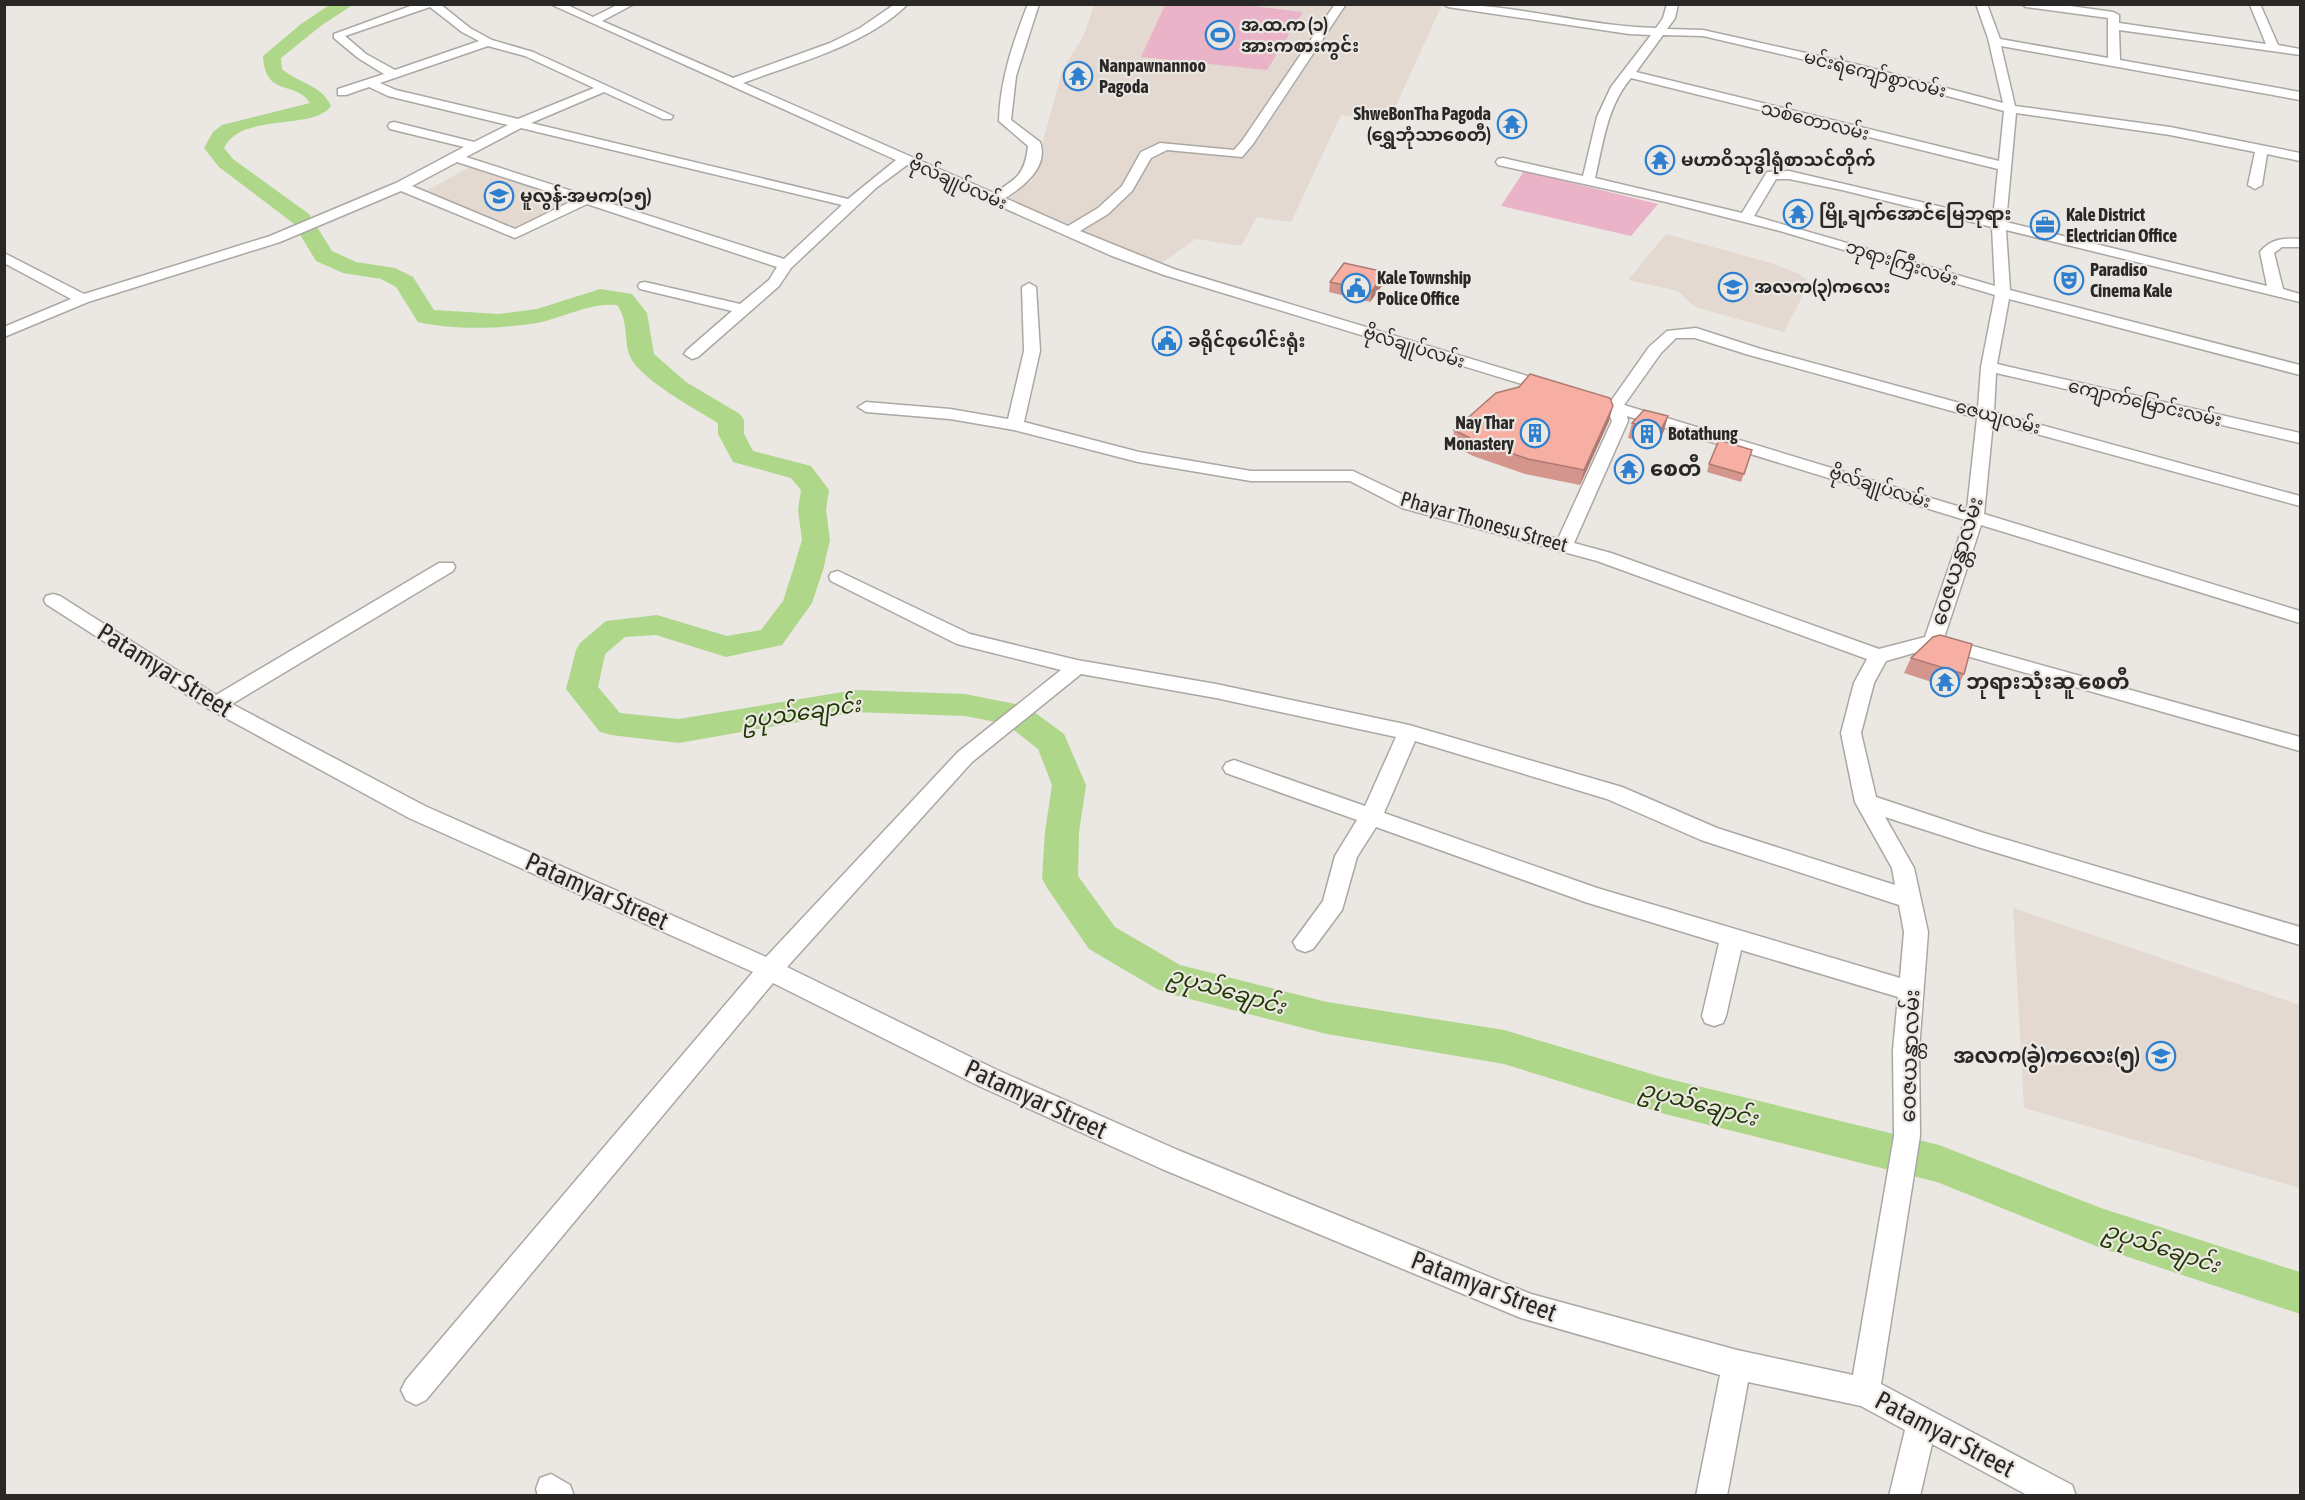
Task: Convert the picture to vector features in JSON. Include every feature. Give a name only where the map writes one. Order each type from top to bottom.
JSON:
[{"type":"street","points":[[395,75],[362,56],[338,36],[428,4]]},
{"type":"street","points":[[433,4],[466,30],[488,42],[529,54],[667,116]]},
{"type":"street","name":"ဗိုလ်ချုပ်လမ်း","points":[[555,4],[1069,232],[1169,272],[2301,617]]},
{"type":"street","points":[[592,21],[629,4]]},
{"type":"street","points":[[732,83],[834,45],[864,30],[903,4]]},
{"type":"street","points":[[994,199],[1026,179],[1034,160],[1035,145],[1005,121],[1004,102],[1014,60],[1034,4]]},
{"type":"street","points":[[1069,232],[1103,211],[1126,188],[1146,155],[1165,146],[1237,154],[1341,4]]},
{"type":"street","name":"မင်းရဲကျော်စွာလမ်း","points":[[1448,4],[1629,31],[1703,33],[1860,69],[2010,109],[2170,131],[2301,157]]},
{"type":"street","points":[[1588,181],[1603,117],[1617,87],[1669,18],[1673,4]]},
{"type":"street","name":"ဝေဇယန္တာလမ်း","points":[[1865,1392],[1907,1136],[1906,1050],[1916,932],[1903,868],[1866,802],[1851,733],[1864,683],[1878,656],[1933,641],[1975,516],[1989,367],[2002,293],[1999,224],[2010,109],[1994,40],[1980,4]]},
{"type":"street","points":[[2026,4],[2114,15],[2274,49],[2301,52]]},
{"type":"street","points":[[2255,5],[2274,49]]},
{"type":"street","points":[[2114,15],[2115,61]]},
{"type":"street","points":[[1994,40],[2301,96]]},
{"type":"street","points":[[342,92],[488,42]]},
{"type":"street","name":"သစ်တောလမ်း","points":[[1628,74],[2003,166]]},
{"type":"street","points":[[370,83],[392,93],[853,204]]},
{"type":"street","points":[[4,333],[83,299],[275,239],[401,186],[458,158],[520,123],[603,88]]},
{"type":"street","points":[[394,126],[478,147]]},
{"type":"street","points":[[2255,185],[2262,149]]},
{"type":"street","points":[[458,158],[786,265]]},
{"type":"street","points":[[692,354],[774,283],[786,265],[871,185],[905,159]]},
{"type":"street","name":"ဘုရားကြီးလမ်း","points":[[1503,162],[1746,218],[2002,293],[2301,370]]},
{"type":"street","points":[[1746,218],[1772,175],[1777,174],[1842,186],[2301,298]]},
{"type":"street","points":[[401,186],[515,234],[585,200]]},
{"type":"street","points":[[2276,292],[2267,252],[2279,243],[2301,243]]},
{"type":"street","points":[[4,257],[83,299]]},
{"type":"street","points":[[645,286],[745,310]]},
{"type":"street","points":[[1015,425],[1032,351],[1029,287]]},
{"type":"street","name":"ဇေယျလမ်း","points":[[1615,407],[1655,350],[1672,334],[1696,333],[1755,352],[1986,413],[2301,501]]},
{"type":"street","name":"ကျောက်မြောင်းလမ်း","points":[[1989,367],[2301,438]]},
{"type":"street","name":"Phayar Thonesu Street","points":[[866,407],[950,414],[1015,425],[1138,457],[1251,476],[1353,476],[1408,504],[1604,557],[1878,656]]},
{"type":"street","points":[[1564,546],[1620,421],[1615,407]]},
{"type":"street","points":[[216,704],[446,567]]},
{"type":"street","points":[[838,577],[964,639],[1077,667],[1216,691],[1409,732],[1614,792],[1709,834],[1909,899]]},
{"type":"street","name":"Patamyar Street","points":[[53,600],[216,704],[417,812],[770,969],[988,1078],[1150,1150],[1531,1308],[1737,1365],[1865,1392],[2061,1496]]},
{"type":"street","points":[[1933,641],[2301,744]]},
{"type":"street","points":[[416,1390],[770,969],[965,757],[1077,667]]},
{"type":"street","points":[[1305,942],[1334,904],[1346,856],[1371,817],[1409,732]]},
{"type":"street","points":[[1234,768],[1593,896],[1911,991]]},
{"type":"street","points":[[1866,802],[1981,840],[2301,936]]},
{"type":"street","points":[[1714,1016],[1732,938]]},
{"type":"street","points":[[1711,1496],[1737,1365]]},
{"type":"street","points":[[1904,1496],[1922,1422]]},
{"type":"shaded area","name":"အ.ထ.က (၁) အားကစားကွင်း","points":[[1235,4],[1303,12],[1267,70],[1141,57],[1165,5]]},
{"type":"shaded area","points":[[1424,4],[1441,7],[1389,121],[1341,115],[1291,222],[1257,217],[1241,246],[1196,239],[1160,264],[1004,198],[1032,181],[1062,71],[1084,35],[1094,5]]},
{"type":"shaded area","name":"မူလွန်-အမက(၁၅)","points":[[474,165],[574,201],[517,231],[426,191]]},
{"type":"shaded area","points":[[1524,171],[1658,204],[1631,236],[1501,206]]},
{"type":"shaded area","name":"အလက(၃)ကလေး","points":[[1666,234],[1771,263],[1799,274],[1810,282],[1784,332],[1695,307],[1678,291],[1628,280]]},
{"type":"shaded area","name":"အလက(ခွဲ)ကလေး(၅)","points":[[2013,908],[2300,1005],[2300,1188],[2024,1108]]},
{"type":"building","points":[[1344,263],[1385,272],[1372,291],[1330,282]]},
{"type":"building","name":"Nay Thar Monastery","points":[[1530,374],[1610,398],[1613,406],[1584,470],[1528,459],[1476,441],[1454,430],[1496,393],[1519,387]]},
{"type":"building","points":[[1644,410],[1668,416],[1660,431],[1632,423]]},
{"type":"building","points":[[1719,440],[1752,450],[1744,474],[1709,464]]},
{"type":"building","points":[[1940,635],[1972,644],[1964,674],[1911,658],[1933,637]]},
{"type":"waterway","name":"ဥပုသ်ချောင်း","points":[[346,4],[316,21],[272,56],[273,71],[289,84],[312,93],[321,106],[310,111],[229,129],[220,136],[214,148],[226,163],[301,219],[324,256],[351,268],[387,273],[405,282],[426,317],[499,321],[537,316],[565,309],[600,296],[624,299],[635,313],[642,356],[654,369],[677,387],[731,420],[731,434],[742,456],[801,472],[815,490],[812,510],[816,540],[808,570],[797,603],[771,638],[726,647],[657,625],[617,628],[591,650],[582,689],[611,724],[679,731],[855,701],[965,705],[1015,714],[1052,742],[1069,785],[1062,832],[1060,878],[1102,938],[1170,978],[1327,1018],[1504,1047],[1665,1096],[1939,1164],[2101,1228],[2300,1293]]},
{"type":"place","name":"အ.ထ.က (၁) အားကစားကွင်း","points":[[1220,35]]},
{"type":"place","name":"Nanpawnannoo Pagoda","points":[[1078,76]]},
{"type":"place","name":"ShweBonTha Pagoda (ရွှေဘုံသာစေတီ)","points":[[1512,124]]},
{"type":"place","name":"မဟာဝိသုဒ္ဓါရုံစာသင်တိုက်","points":[[1660,160]]},
{"type":"place","name":"မူလွန်-အမက(၁၅)","points":[[499,196]]},
{"type":"place","name":"မြို့ချက်အောင်မြေဘုရား","points":[[1798,214]]},
{"type":"place","name":"Kale District Electrician Office","points":[[2045,225]]},
{"type":"place","name":"Paradiso Cinema Kale","points":[[2069,280]]},
{"type":"place","name":"အလက(၃)ကလေး","points":[[1733,287]]},
{"type":"place","name":"Kale Township Police Office","points":[[1356,288]]},
{"type":"place","name":"ခရိုင်စုပေါင်းရုံး","points":[[1167,341]]},
{"type":"place","name":"Nay Thar Monastery","points":[[1535,433]]},
{"type":"place","name":"Botathung","points":[[1647,434]]},
{"type":"place","name":"စေတီ","points":[[1629,469]]},
{"type":"place","name":"ဘုရားသုံးဆူ စေတီ","points":[[1945,682]]},
{"type":"place","name":"အလက(ခွဲ)ကလေး(၅)","points":[[2161,1056]]}]
